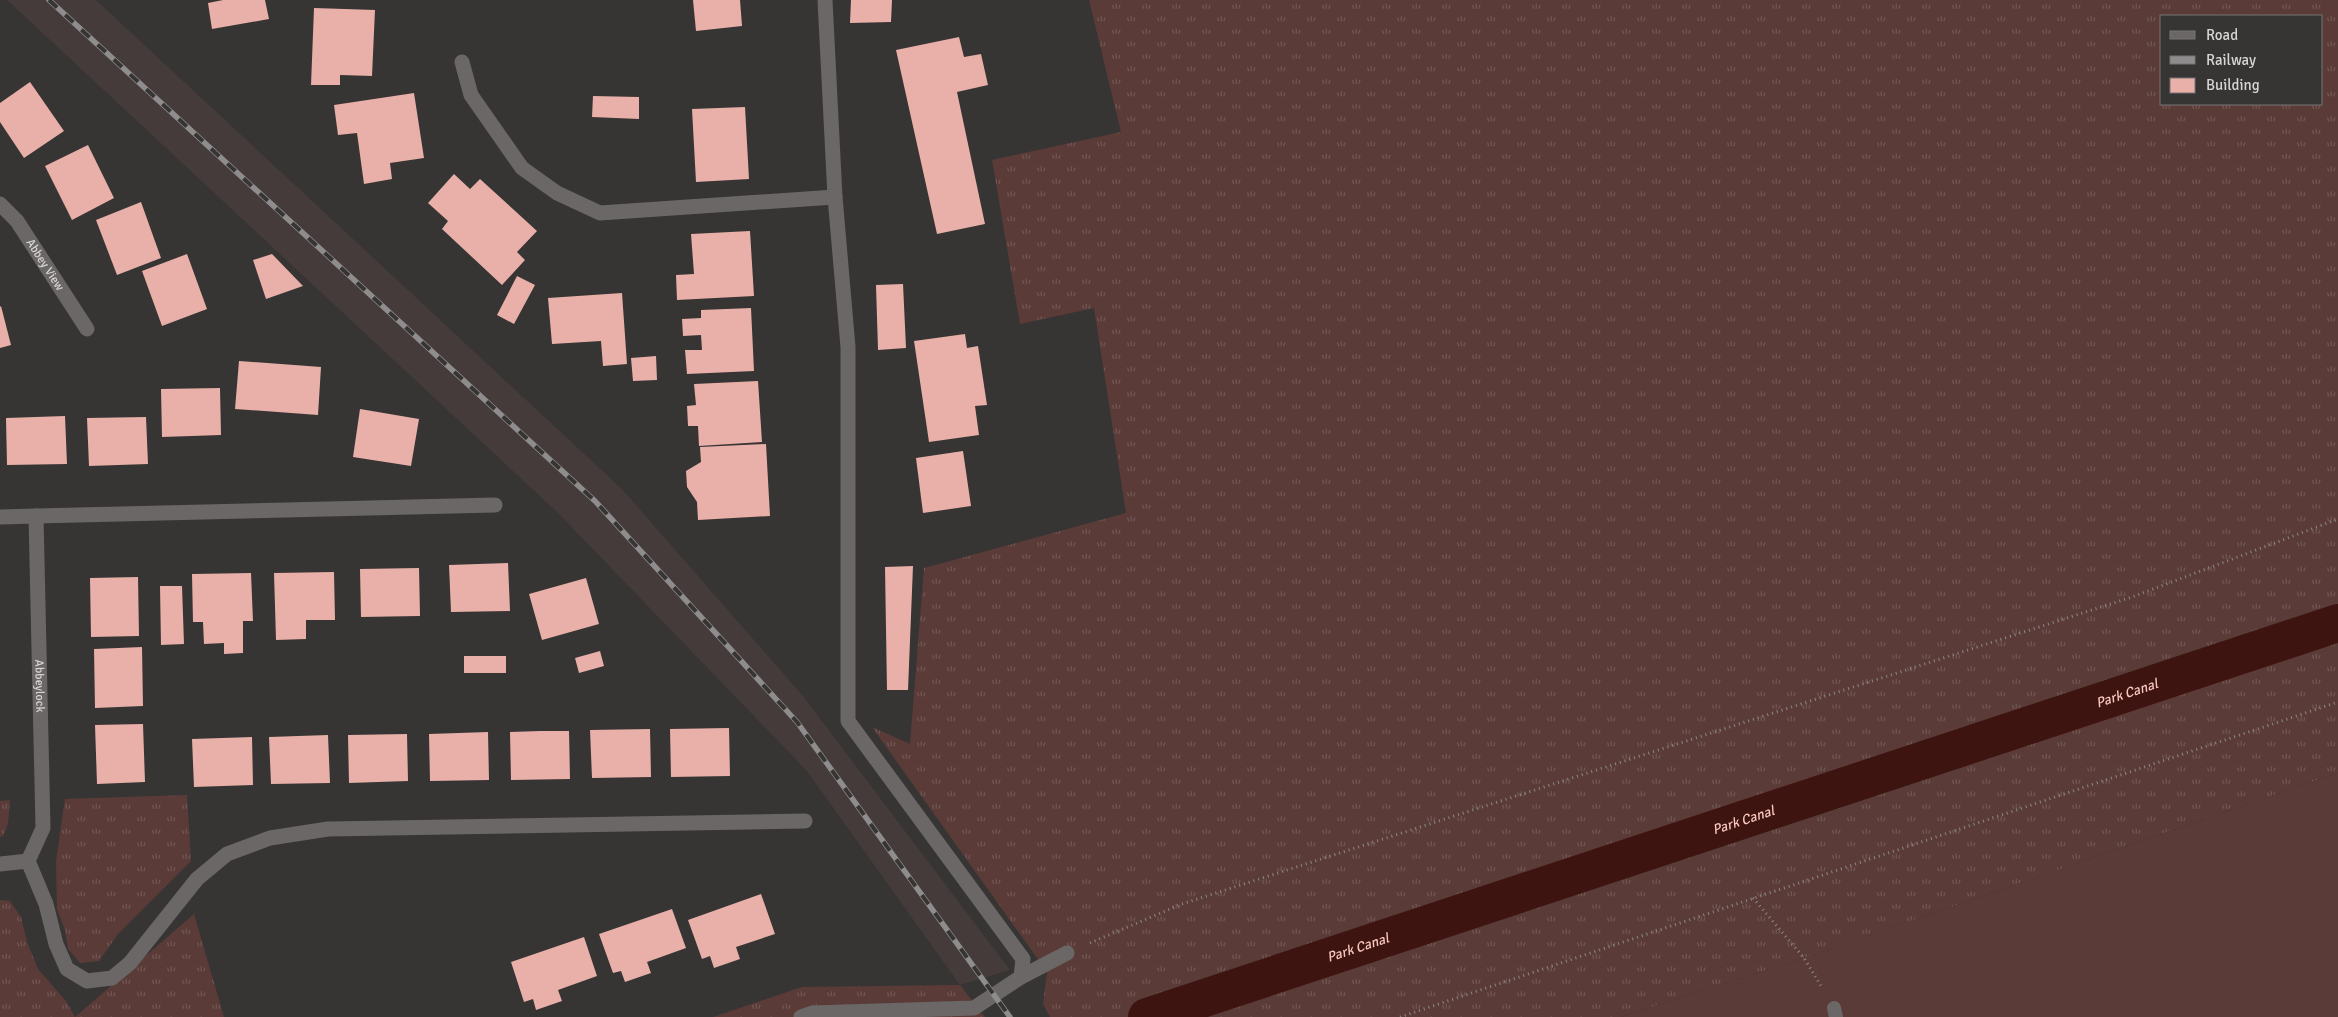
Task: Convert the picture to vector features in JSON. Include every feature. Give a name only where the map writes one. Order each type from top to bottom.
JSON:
[{"type":"street","points":[[825,0],[835,196],[848,347],[848,721],[1023,959],[1021,977]]},
{"type":"street","points":[[462,62],[471,95],[522,168],[557,193],[600,213],[835,196]]},
{"type":"street","name":"Abbey View","points":[[0,204],[17,221],[88,329]]},
{"type":"street","points":[[0,517],[495,505]]},
{"type":"street","name":"Abbeylock","points":[[28,861],[43,828],[36,516]]},
{"type":"street","points":[[0,864],[28,861],[46,904],[56,944],[67,969],[88,981],[112,978],[130,964],[197,879],[227,854],[270,838],[328,829],[806,821]]},
{"type":"street","points":[[801,1017],[812,1013],[974,1008],[1021,977],[1067,953]]},
{"type":"path","points":[[1067,953],[1182,904],[2132,597],[2338,519]]},
{"type":"path","points":[[1400,1017],[2338,702]]},
{"type":"path","points":[[1753,898],[1804,958],[1835,1012]]},
{"type":"shaded area","points":[[7,0],[96,0],[622,489],[803,696],[1010,970],[960,985],[807,771],[559,514]]},
{"type":"green space","points":[[1089,0],[2338,0],[2338,773],[1804,958],[1621,1017],[1050,1017],[1043,1004],[1047,972],[872,727],[910,744],[924,568],[1126,513],[1094,308],[1020,324],[992,160],[1121,132]]},
{"type":"green space","points":[[2338,773],[2338,1017],[1621,1017],[1804,958]]},
{"type":"green space","points":[[187,795],[191,861],[118,934],[99,961],[80,963],[68,949],[65,930],[57,909],[56,861],[65,799]]},
{"type":"green space","points":[[10,800],[8,824],[3,836],[0,837],[0,801]]},
{"type":"green space","points":[[0,900],[10,901],[21,917],[27,942],[38,969],[66,1001],[75,1017],[0,1017]]},
{"type":"green space","points":[[194,914],[224,1017],[75,1017]]},
{"type":"green space","points":[[960,985],[985,1017],[713,1017],[802,987]]},
{"type":"building","points":[[223,0],[265,0],[269,19],[212,29],[208,3]]},
{"type":"building","points":[[693,0],[740,0],[742,26],[696,31]]},
{"type":"building","points":[[851,0],[892,0],[891,22],[850,23]]},
{"type":"building","points":[[314,8],[375,10],[372,76],[340,75],[340,85],[311,85]]},
{"type":"building","points":[[959,37],[964,57],[981,54],[988,85],[957,92],[985,224],[937,234],[896,50]]},
{"type":"building","points":[[30,82],[64,131],[24,158],[0,122],[0,103]]},
{"type":"building","points":[[414,93],[424,158],[390,163],[392,179],[364,184],[357,133],[338,135],[334,105]]},
{"type":"building","points":[[593,96],[639,97],[639,119],[592,117]]},
{"type":"building","points":[[745,107],[749,179],[696,182],[692,109]]},
{"type":"building","points":[[88,145],[114,198],[72,220],[45,166]]},
{"type":"building","points":[[454,174],[470,189],[480,179],[537,231],[517,252],[525,260],[502,285],[442,229],[448,221],[428,203]]},
{"type":"building","points":[[141,202],[161,258],[117,275],[96,220]]},
{"type":"building","points":[[750,231],[754,296],[677,300],[676,275],[694,274],[691,234]]},
{"type":"building","points":[[187,254],[207,309],[162,326],[142,271]]},
{"type":"building","points":[[272,254],[303,286],[266,299],[253,260]]},
{"type":"building","points":[[517,276],[535,285],[514,324],[497,315]]},
{"type":"building","points":[[903,284],[906,348],[878,350],[876,285]]},
{"type":"building","points":[[622,293],[627,364],[603,366],[601,341],[552,344],[548,298]]},
{"type":"building","points":[[0,307],[11,345],[0,348]]},
{"type":"building","points":[[751,308],[754,371],[687,374],[685,350],[702,350],[701,335],[683,336],[682,319],[701,318],[701,310]]},
{"type":"building","points":[[965,334],[967,348],[978,346],[987,405],[975,406],[979,435],[929,442],[914,341]]},
{"type":"building","points":[[656,356],[657,380],[633,381],[631,358]]},
{"type":"building","points":[[239,361],[321,367],[318,415],[235,409]]},
{"type":"building","points":[[758,381],[762,442],[699,446],[698,426],[688,426],[687,406],[696,405],[694,384]]},
{"type":"building","points":[[220,388],[221,435],[162,437],[161,389]]},
{"type":"building","points":[[360,409],[419,419],[411,466],[353,457]]},
{"type":"building","points":[[65,416],[67,464],[7,465],[6,418]]},
{"type":"building","points":[[146,417],[148,464],[89,466],[87,418]]},
{"type":"building","points":[[766,444],[770,516],[698,520],[697,502],[687,487],[686,471],[701,462],[700,447]]},
{"type":"building","points":[[963,451],[971,506],[923,513],[916,458]]},
{"type":"building","points":[[508,563],[510,611],[451,612],[449,565]]},
{"type":"building","points":[[913,566],[908,690],[887,690],[885,567]]},
{"type":"building","points":[[419,568],[420,616],[361,617],[360,569]]},
{"type":"building","points":[[334,572],[335,620],[306,620],[306,639],[276,640],[274,573]]},
{"type":"building","points":[[251,573],[253,621],[243,621],[243,653],[224,654],[224,643],[204,644],[203,622],[193,622],[192,574]]},
{"type":"building","points":[[138,577],[139,636],[91,637],[90,578]]},
{"type":"building","points":[[586,578],[599,624],[542,640],[529,594]]},
{"type":"building","points":[[160,586],[182,586],[184,644],[161,645]]},
{"type":"building","points":[[142,647],[143,706],[95,708],[94,649]]},
{"type":"building","points":[[600,651],[604,666],[579,673],[575,658]]},
{"type":"building","points":[[464,656],[506,656],[506,673],[464,673]]},
{"type":"building","points":[[143,724],[145,782],[97,784],[95,725]]},
{"type":"building","points":[[729,728],[730,776],[671,777],[670,729]]},
{"type":"building","points":[[650,729],[651,777],[592,778],[590,730]]},
{"type":"building","points":[[569,731],[570,779],[511,780],[510,732]]},
{"type":"building","points":[[488,732],[489,780],[430,781],[429,734]]},
{"type":"building","points":[[407,734],[408,781],[349,783],[348,735]]},
{"type":"building","points":[[328,735],[330,783],[271,784],[269,737]]},
{"type":"building","points":[[252,737],[253,785],[194,787],[192,739]]},
{"type":"building","points":[[761,894],[775,934],[736,947],[740,959],[714,968],[710,956],[702,959],[688,920]]},
{"type":"building","points":[[672,909],[686,948],[647,962],[651,973],[625,982],[621,971],[613,973],[599,934]]},
{"type":"building","points":[[584,937],[597,976],[558,990],[562,1001],[536,1010],[533,999],[524,1002],[511,962]]},
{"type":"waterway","name":"Park Canal","points":[[1147,1017],[2338,623]]},
{"type":"railway","points":[[49,0],[595,501],[797,722],[1010,1017]]}]
